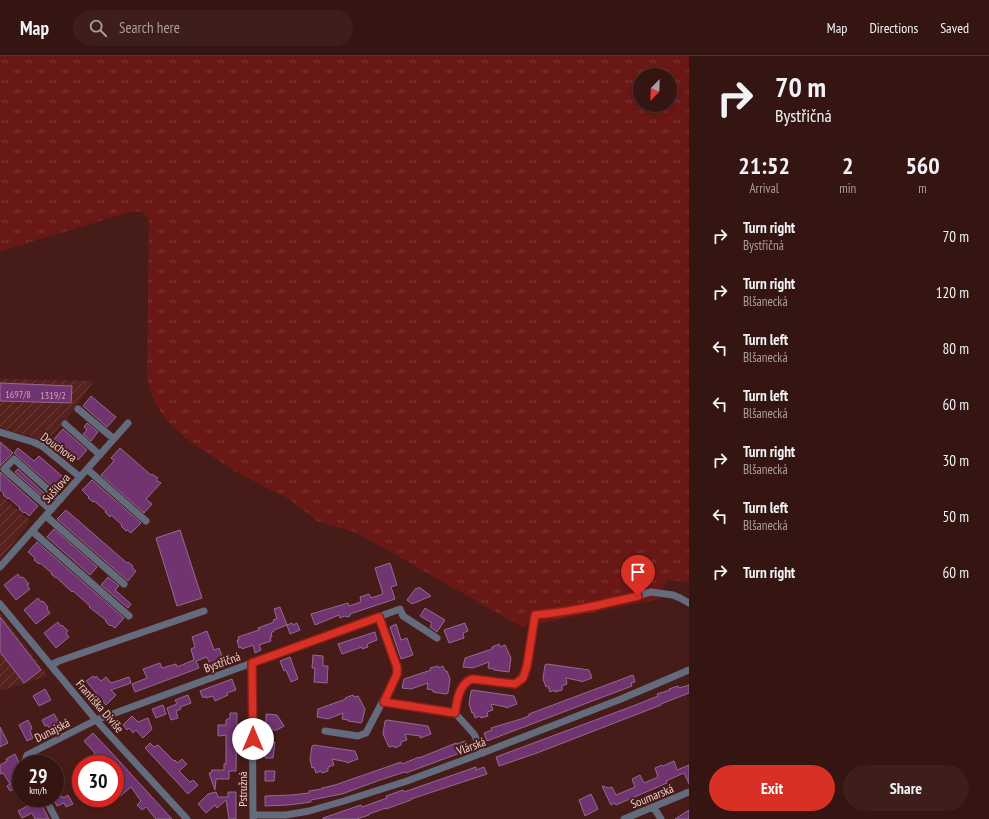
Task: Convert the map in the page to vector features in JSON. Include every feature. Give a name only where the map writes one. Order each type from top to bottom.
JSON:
[{"type":"street","points":[[78,409],[114,439]]},
{"type":"street","name":"Sušilova","points":[[0,567],[128,423]]},
{"type":"street","points":[[65,424],[100,455]]},
{"type":"street","name":"Douchova","points":[[0,432],[42,446],[80,477]]},
{"type":"street","points":[[60,500],[14,459],[4,470],[124,584]]},
{"type":"street","points":[[87,469],[146,522]]},
{"type":"street","points":[[32,531],[129,616]]},
{"type":"street","points":[[455,713],[460,693],[466,681],[472,679],[515,684],[523,678],[527,666],[535,615],[557,614],[598,606],[651,592],[673,595],[689,603]]},
{"type":"street","name":"Františka Diviše","points":[[0,604],[96,720],[187,819]]},
{"type":"street","name":"Bystřičná","points":[[96,720],[400,609],[403,616],[437,638]]},
{"type":"street","points":[[51,665],[204,610]]},
{"type":"street","points":[[325,731],[358,736],[366,733],[384,702],[397,674],[397,667],[379,617]]},
{"type":"street","name":"Pstružná","points":[[252,663],[253,817]]},
{"type":"street","name":"Vlárská","points":[[253,817],[286,815],[344,801],[407,781],[621,699],[689,670]]},
{"type":"street","points":[[384,702],[455,713],[474,734],[483,753]]},
{"type":"street","name":"Dunajská","points":[[27,755],[96,720]]},
{"type":"street","name":"Soumarská","points":[[624,819],[654,808],[689,792]]},
{"type":"street","points":[[50,807],[56,819]]},
{"type":"street","points":[[654,808],[661,819]]},
{"type":"shaded area","points":[[0,379],[94,381],[67,419],[44,443],[33,437],[0,428]]},
{"type":"shaded area","points":[[0,495],[31,521],[0,560]]},
{"type":"shaded area","points":[[0,613],[48,676],[0,691]]},
{"type":"green space","points":[[0,56],[689,56],[689,582],[667,580],[659,599],[522,627],[357,533],[317,521],[291,500],[238,473],[189,441],[171,425],[157,407],[150,390],[147,376],[149,219],[142,212],[134,211],[0,251]]},
{"type":"building","points":[[0,383],[72,386],[71,403],[0,401]]},
{"type":"building","points":[[91,396],[116,417],[107,427],[83,406]]},
{"type":"building","points":[[87,423],[98,432],[91,441],[83,434],[87,430],[84,427]]},
{"type":"building","points":[[63,429],[87,450],[78,460],[54,439]]},
{"type":"building","points":[[0,442],[13,453],[0,466]]},
{"type":"building","points":[[18,448],[34,461],[39,456],[63,477],[54,488],[14,453]]},
{"type":"building","points":[[120,448],[151,475],[152,474],[158,478],[156,480],[161,483],[146,499],[152,504],[144,513],[101,475],[114,461],[111,458]]},
{"type":"building","points":[[18,469],[44,493],[42,496],[15,472]]},
{"type":"building","points":[[0,472],[38,506],[29,516],[19,509],[20,508],[9,498],[8,499],[3,495],[4,494],[0,490]]},
{"type":"building","points":[[92,480],[141,523],[131,533],[127,530],[126,531],[111,515],[110,517],[105,512],[106,511],[88,498],[89,497],[82,490]]},
{"type":"building","points":[[66,510],[127,563],[128,562],[133,566],[132,568],[136,571],[128,581],[57,519]]},
{"type":"building","points":[[54,529],[97,567],[90,575],[47,537]]},
{"type":"building","points":[[180,530],[202,598],[177,606],[156,538]]},
{"type":"building","points":[[37,542],[124,618],[115,628],[111,625],[110,626],[105,621],[106,620],[89,607],[90,606],[73,591],[72,592],[51,574],[52,573],[34,560],[35,558],[28,552]]},
{"type":"building","points":[[390,563],[397,585],[391,587],[395,599],[350,614],[350,616],[347,617],[345,616],[340,618],[339,615],[315,625],[311,614],[348,603],[349,606],[361,602],[360,597],[369,594],[371,598],[383,594],[375,568]]},
{"type":"building","points":[[18,574],[29,584],[27,585],[30,589],[16,600],[4,585]]},
{"type":"building","points":[[108,577],[119,586],[115,590],[131,604],[128,608],[101,585]]},
{"type":"building","points":[[419,587],[431,596],[412,604],[407,600],[416,588],[418,589]]},
{"type":"building","points":[[38,598],[48,607],[47,609],[50,613],[36,624],[24,610]]},
{"type":"building","points":[[280,607],[287,625],[274,630],[271,633],[271,641],[259,645],[261,650],[255,653],[253,645],[242,649],[241,647],[239,648],[237,640],[239,640],[238,637],[259,630],[258,628],[274,622],[273,620],[277,619],[274,609]]},
{"type":"building","points":[[425,608],[445,620],[437,632],[430,627],[432,623],[420,616]]},
{"type":"building","points":[[0,617],[41,670],[24,683],[0,652]]},
{"type":"building","points":[[58,622],[68,631],[66,633],[69,637],[56,648],[44,633]]},
{"type":"building","points":[[292,623],[293,625],[297,623],[300,630],[290,634],[287,625]]},
{"type":"building","points":[[465,623],[468,631],[463,633],[464,638],[449,643],[444,630]]},
{"type":"building","points":[[396,624],[401,640],[407,638],[413,655],[401,659],[390,627]]},
{"type":"building","points":[[207,631],[214,650],[219,648],[222,656],[219,657],[220,660],[210,664],[207,657],[196,661],[199,668],[135,692],[132,684],[147,678],[143,669],[160,663],[162,668],[176,664],[177,667],[194,660],[191,649],[195,647],[192,637]]},
{"type":"building","points":[[375,632],[377,640],[367,644],[368,647],[362,649],[362,647],[342,654],[338,644]]},
{"type":"building","points":[[499,644],[500,647],[505,645],[511,658],[509,672],[488,668],[489,662],[473,668],[463,667],[465,658],[492,649],[492,647]]},
{"type":"building","points":[[313,655],[323,656],[323,666],[328,666],[327,683],[314,682],[315,668],[312,668]]},
{"type":"building","points":[[290,657],[298,679],[291,682],[280,661]]},
{"type":"building","points":[[547,664],[589,670],[592,678],[581,682],[566,678],[567,684],[562,686],[562,690],[550,692],[543,679],[545,665]]},
{"type":"building","points":[[438,666],[439,668],[443,666],[450,679],[448,693],[433,692],[433,690],[427,689],[428,683],[411,689],[402,688],[404,679],[431,670],[430,668]]},
{"type":"building","points":[[633,675],[635,682],[631,683],[632,686],[487,741],[484,733],[492,730],[491,728],[521,719],[529,716],[529,714]]},
{"type":"building","points":[[93,676],[95,678],[96,676],[101,681],[106,677],[111,683],[129,677],[131,683],[111,690],[116,695],[106,705],[86,681]]},
{"type":"building","points":[[232,679],[236,690],[227,693],[228,695],[215,701],[213,696],[206,698],[206,696],[203,698],[200,691]]},
{"type":"building","points":[[689,685],[689,693],[661,705],[537,753],[499,766],[496,757],[633,706],[658,696],[657,694],[670,690],[669,689]]},
{"type":"building","points":[[45,689],[51,700],[39,706],[33,696]]},
{"type":"building","points":[[472,690],[514,696],[517,704],[506,708],[491,704],[493,710],[487,712],[488,716],[481,718],[480,716],[475,718],[469,704]]},
{"type":"building","points":[[188,695],[191,703],[180,707],[181,709],[176,711],[178,718],[171,720],[167,708],[177,704],[175,700]]},
{"type":"building","points":[[353,695],[354,697],[358,696],[365,709],[361,723],[342,719],[343,713],[328,719],[317,717],[318,709]]},
{"type":"building","points":[[163,705],[166,714],[156,718],[152,709]]},
{"type":"building","points":[[230,713],[237,713],[236,771],[229,771],[229,779],[216,779],[215,790],[209,773],[211,773],[212,770],[224,770],[224,764],[226,764],[226,735],[218,736],[218,725],[226,725],[226,720],[230,718]]},
{"type":"building","points":[[54,714],[60,724],[50,729],[47,725],[45,726],[42,720]]},
{"type":"building","points":[[266,714],[277,715],[284,726],[277,730],[270,730],[271,726],[266,724]]},
{"type":"building","points":[[132,716],[138,722],[148,718],[152,729],[143,738],[136,730],[133,733],[129,728],[127,730],[123,725]]},
{"type":"building","points":[[28,720],[32,728],[30,731],[33,738],[27,741],[19,725]]},
{"type":"building","points":[[387,720],[428,726],[431,734],[420,738],[420,736],[405,734],[407,740],[401,742],[401,745],[395,748],[394,746],[389,747],[383,734],[385,721]]},
{"type":"building","points":[[0,727],[8,743],[0,747]]},
{"type":"building","points":[[93,733],[114,755],[93,755],[95,753],[84,741]]},
{"type":"building","points":[[465,741],[468,750],[406,773],[405,772],[380,780],[342,794],[311,800],[311,802],[265,806],[265,796],[309,793],[309,791],[335,785],[401,762],[402,764],[456,743]]},
{"type":"building","points":[[265,742],[275,742],[273,758],[265,758]]},
{"type":"building","points":[[150,743],[154,747],[158,745],[177,763],[182,759],[187,764],[179,771],[190,782],[193,780],[198,785],[188,794],[145,748]]},
{"type":"building","points":[[314,745],[355,751],[358,759],[347,763],[332,759],[334,765],[328,767],[328,771],[316,773],[314,767],[312,768],[310,759],[312,746]]},
{"type":"building","points":[[12,756],[12,790],[10,791],[7,786],[10,784],[3,773],[0,774],[0,765],[7,761],[6,759]]},
{"type":"building","points":[[674,761],[677,770],[689,765],[689,784],[684,773],[666,781],[667,783],[616,805],[615,803],[611,805],[602,786],[609,788],[612,787],[616,795],[635,787],[632,779],[640,775],[644,783],[658,777],[655,768]]},
{"type":"building","points":[[124,766],[172,819],[156,819],[146,807],[142,810],[137,805],[141,801],[131,787],[124,793]]},
{"type":"building","points":[[476,767],[476,770],[484,767],[487,774],[411,799],[357,819],[323,819],[361,805],[362,807],[387,798],[386,796],[403,790],[404,792]]},
{"type":"building","points":[[265,771],[275,771],[274,781],[265,781]]},
{"type":"building","points":[[216,792],[218,797],[228,797],[228,792],[236,792],[236,819],[229,819],[226,800],[217,808],[215,805],[206,813],[198,804],[208,794]]},
{"type":"building","points":[[591,794],[598,809],[585,816],[579,800]]},
{"type":"building","points":[[68,795],[72,804],[66,807],[64,797]]},
{"type":"building","points":[[25,807],[43,807],[49,819],[35,819],[32,813],[22,818],[18,811]]},
{"type":"building","points":[[689,810],[689,819],[675,819]]},
{"type":"route","points":[[253,739],[252,663],[379,617],[397,667],[397,674],[384,702],[455,713],[458,699],[466,681],[479,679],[515,684],[523,678],[527,666],[535,615],[557,614],[638,596]]}]
